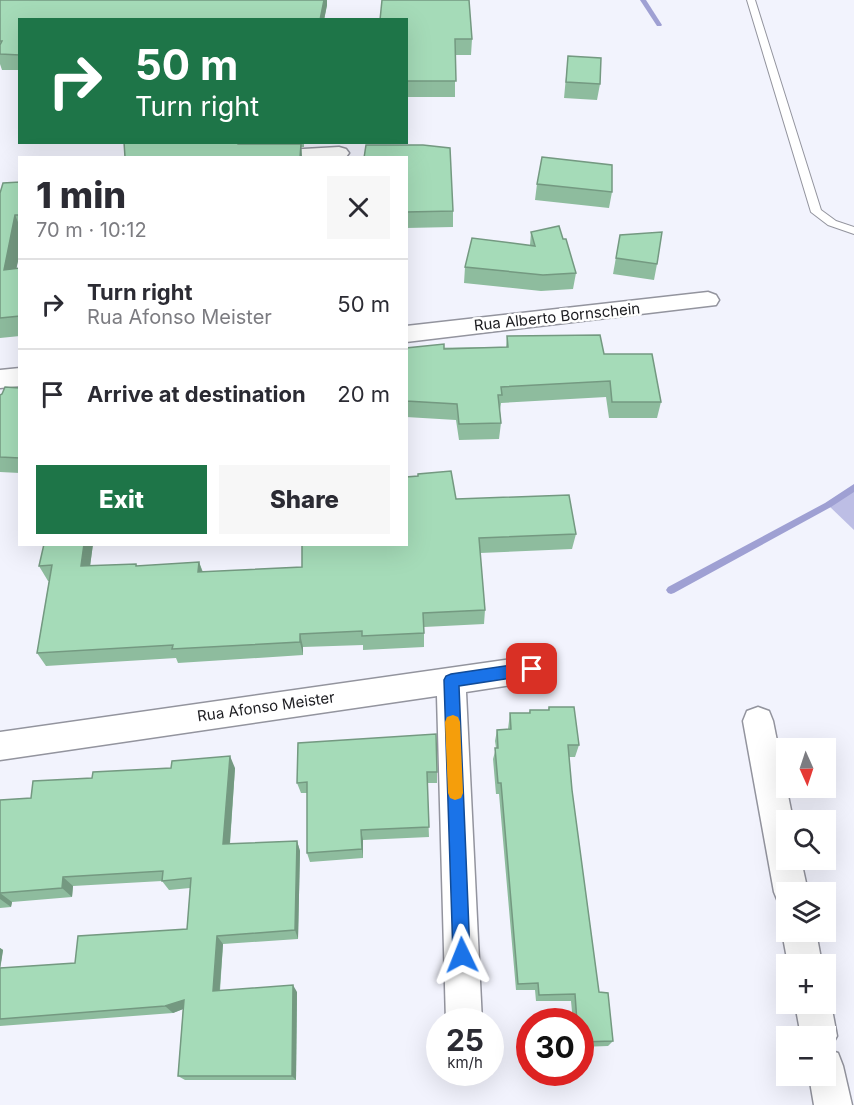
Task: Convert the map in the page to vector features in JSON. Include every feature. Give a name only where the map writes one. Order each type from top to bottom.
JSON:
[{"type":"street","points":[[276,156],[339,151]]},
{"type":"street","name":"Rua Alberto Bornschein","points":[[408,334],[708,300]]},
{"type":"street","points":[[0,379],[18,377]]},
{"type":"street","name":"Rua Afonso Meister","points":[[0,746],[532,669]]},
{"type":"street","points":[[451,680],[463,1008]]},
{"type":"street","points":[[758,721],[789,882]]},
{"type":"street","points":[[829,1086],[833,1105]]},
{"type":"lane","points":[[752,0],[816,212],[832,223],[854,231]]},
{"type":"shaded area","points":[[854,487],[854,530],[828,505]]},
{"type":"building","points":[[0,0],[324,0],[320,18],[18,18],[18,55],[0,54],[2,41],[0,41]]},
{"type":"building","points":[[382,0],[469,0],[472,39],[455,39],[456,81],[408,81],[408,18],[380,18]]},
{"type":"building","points":[[568,56],[601,58],[600,84],[566,82]]},
{"type":"building","points":[[124,144],[301,144],[300,156],[125,156]]},
{"type":"building","points":[[366,145],[423,145],[450,148],[453,211],[408,212],[408,156],[364,156]]},
{"type":"building","points":[[542,157],[612,165],[612,192],[537,184]]},
{"type":"building","points":[[18,182],[18,215],[15,215],[4,270],[18,268],[18,316],[0,318],[0,193],[3,183]]},
{"type":"building","points":[[559,226],[563,239],[566,239],[576,273],[543,275],[465,267],[472,238],[535,246],[531,232]]},
{"type":"building","points":[[662,232],[657,264],[616,258],[620,235]]},
{"type":"building","points":[[600,335],[604,354],[652,354],[661,402],[612,402],[610,381],[501,387],[502,395],[498,395],[501,423],[459,424],[457,404],[408,401],[408,348],[444,344],[444,349],[508,347],[507,336]]},
{"type":"building","points":[[5,387],[18,388],[18,458],[0,457],[0,395]]},
{"type":"building","points":[[451,471],[456,499],[569,495],[576,534],[479,538],[485,610],[423,613],[424,633],[362,636],[362,631],[300,634],[300,642],[172,649],[173,645],[37,653],[52,565],[39,566],[44,546],[84,546],[81,566],[136,564],[136,566],[199,562],[198,572],[302,567],[302,546],[408,546],[408,477],[418,476],[418,474]]},
{"type":"building","points":[[549,707],[574,707],[579,745],[568,745],[572,790],[599,992],[608,993],[613,1041],[594,1042],[594,1008],[576,1008],[575,994],[539,995],[538,983],[518,984],[501,783],[498,783],[495,748],[498,748],[497,730],[511,729],[510,713],[549,710]]},
{"type":"building","points":[[436,734],[437,772],[427,772],[429,827],[361,830],[362,849],[307,853],[307,782],[297,783],[298,743]]},
{"type":"building","points":[[230,756],[223,844],[297,841],[295,930],[217,936],[213,991],[293,985],[292,1076],[178,1076],[184,1000],[165,1006],[0,1019],[0,968],[75,963],[78,936],[187,929],[191,878],[162,881],[163,871],[63,877],[62,888],[0,893],[0,800],[31,798],[33,781],[92,778],[93,772],[171,768],[172,761]]},
{"type":"waterway","points":[[643,0],[659,25]]},
{"type":"waterway","points":[[671,590],[828,505],[854,487]]},
{"type":"slow traffic","points":[[453,722],[455,793]]},
{"type":"route","points":[[462,955],[451,680],[532,669]]}]
